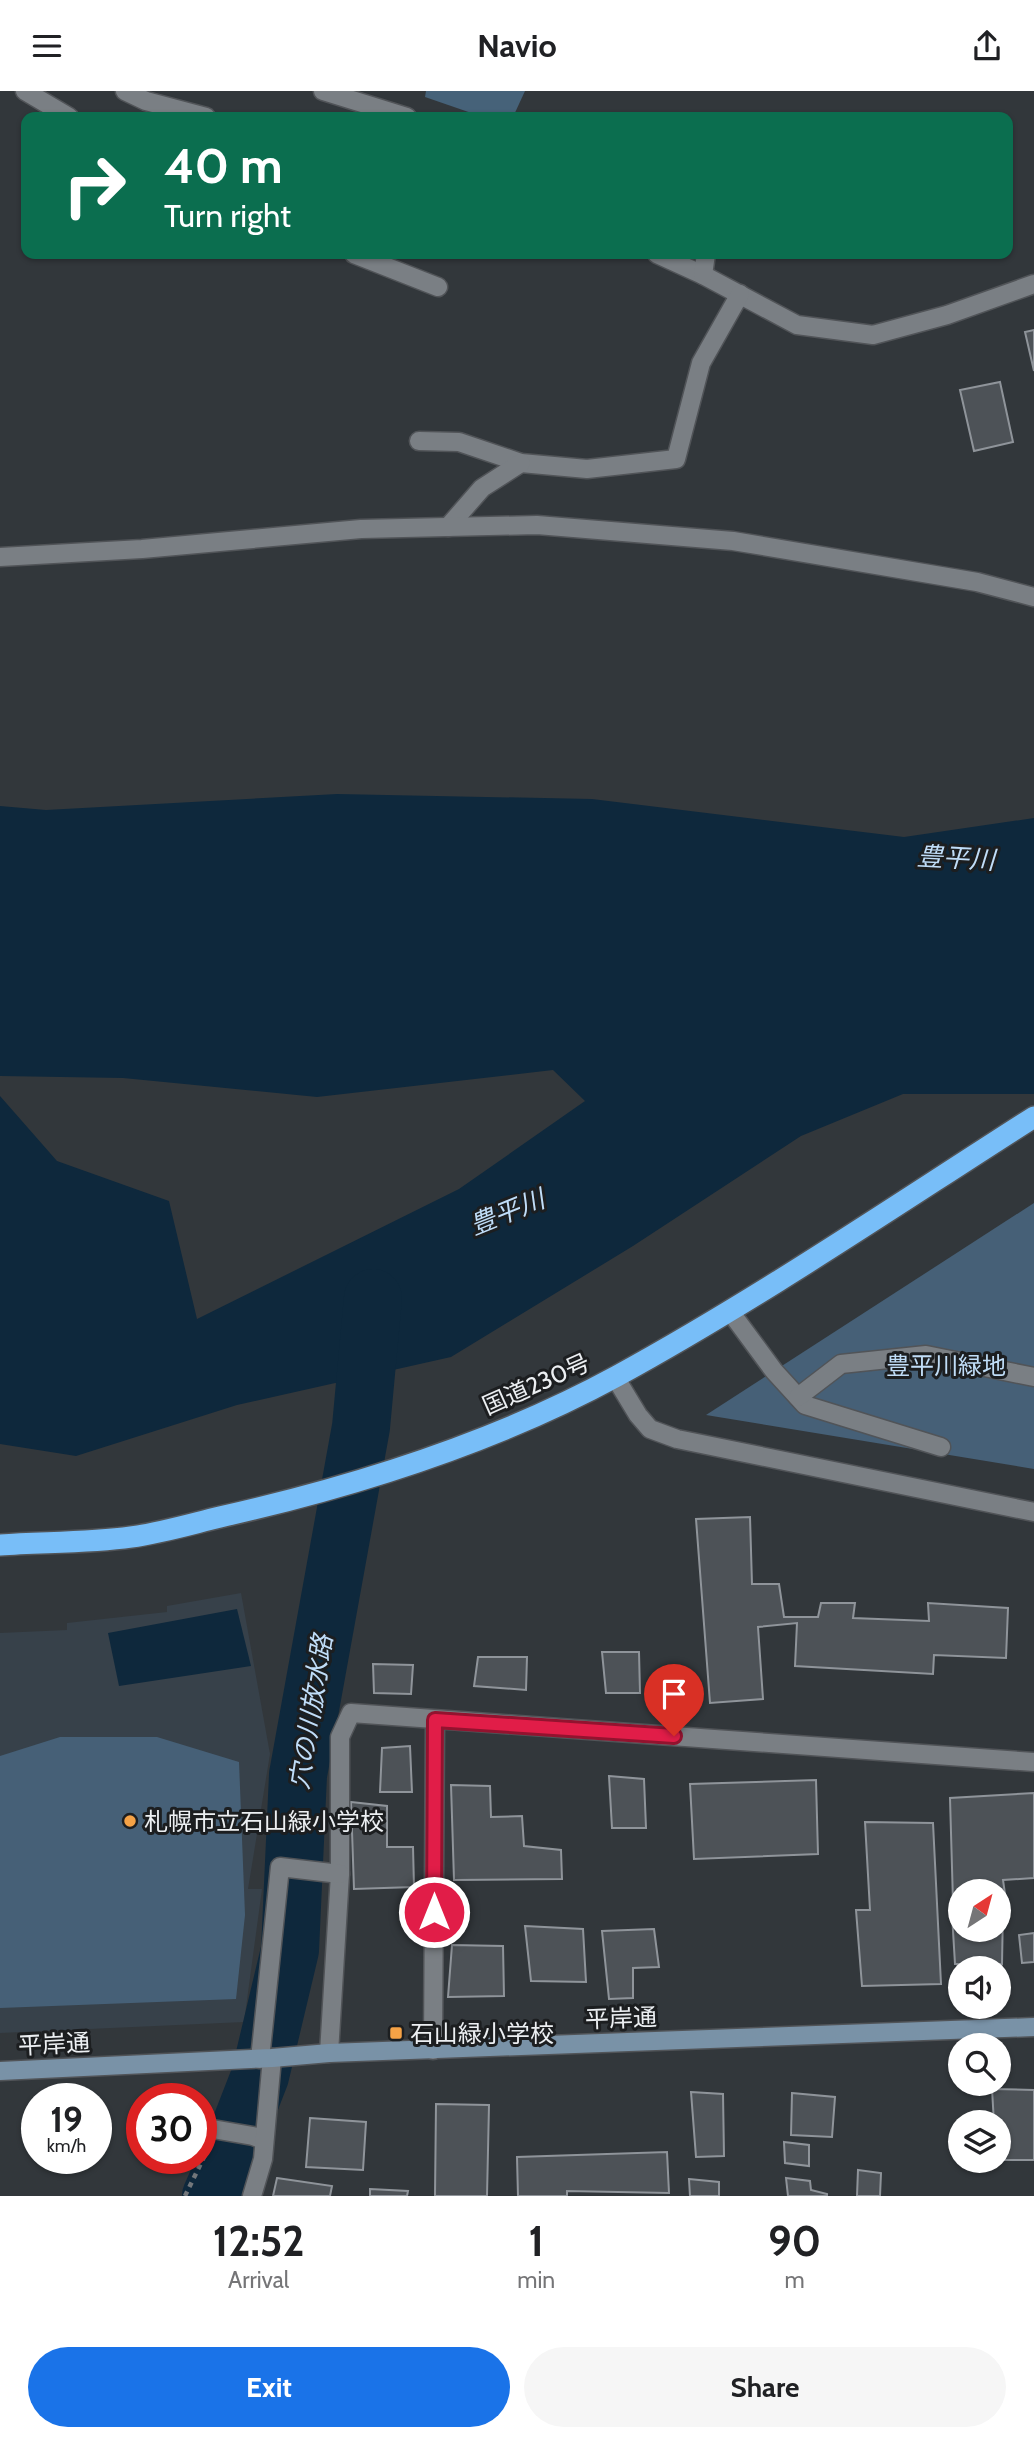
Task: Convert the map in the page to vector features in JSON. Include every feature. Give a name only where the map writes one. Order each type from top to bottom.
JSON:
[{"type":"highway","name":"国道230号","points":[[0,1545],[131,1537],[261,1508],[338,1488],[417,1462],[540,1414],[615,1377],[760,1293],[1034,1117]]},
{"type":"street","points":[[25,91],[61,112]]},
{"type":"street","points":[[125,91],[146,101],[187,112]]},
{"type":"street","points":[[323,91],[391,112]]},
{"type":"street","points":[[367,259],[438,287]]},
{"type":"street","points":[[668,259],[797,324],[873,335],[947,315],[1034,284]]},
{"type":"street","points":[[703,275],[705,259]]},
{"type":"street","points":[[419,441],[459,442],[522,463],[587,469],[676,459],[701,363],[740,294]]},
{"type":"street","points":[[449,527],[482,488],[522,463]]},
{"type":"street","points":[[0,557],[142,549],[361,529],[537,526],[733,541],[976,582],[1034,597]]},
{"type":"street","points":[[729,1311],[774,1371],[805,1405],[941,1447]]},
{"type":"street","points":[[797,1397],[841,1364],[926,1355],[1034,1377]]},
{"type":"street","points":[[615,1377],[638,1415],[650,1429],[677,1440],[1034,1512]]},
{"type":"street","points":[[329,2053],[340,1874],[340,1737],[351,1713],[1034,1762]]},
{"type":"street","points":[[433,2050],[435,1720]]},
{"type":"street","points":[[253,2189],[263,2158],[259,2138],[280,1867],[340,1874]]},
{"type":"street","name":"平岸通","points":[[0,2071],[266,2059],[329,2053],[1034,2027]]},
{"type":"street","points":[[217,2130],[259,2138]]},
{"type":"path","points":[[186,2196],[194,2174]]},
{"type":"shaded area","points":[[426,91],[525,91],[515,112],[468,112],[425,97]]},
{"type":"shaded area","name":"札幌市立石山緑小学校","points":[[241,1593],[270,1754],[248,1889],[262,1889],[244,2022],[0,2033],[0,1633],[67,1630],[67,1623],[167,1612],[167,1606]]},
{"type":"green space","name":"豊平川緑地","points":[[1034,1203],[1034,1469],[706,1415]]},
{"type":"green space","points":[[60,1737],[157,1737],[239,1762],[245,1915],[236,1999],[0,2008],[0,1756]]},
{"type":"water","name":"豊平川","points":[[337,794],[592,799],[904,837],[1034,818],[1034,1094],[903,1094],[801,1136],[633,1246],[451,1357],[237,1405],[76,1456],[0,1444],[0,1096],[57,1161],[169,1201],[197,1319],[459,1189],[585,1101],[553,1070],[317,1097],[123,1078],[0,1076],[0,806],[46,810]]},
{"type":"water","points":[[237,1609],[251,1666],[119,1686],[108,1633]]},
{"type":"building","points":[[1034,330],[1034,371],[1025,332]]},
{"type":"building","points":[[1000,382],[1013,442],[974,451],[960,390]]},
{"type":"building","points":[[750,1517],[752,1584],[779,1584],[784,1617],[818,1617],[821,1603],[855,1603],[853,1618],[929,1621],[928,1603],[1008,1608],[1006,1658],[934,1655],[933,1674],[795,1666],[797,1623],[758,1627],[763,1699],[710,1703],[696,1519]]},
{"type":"building","points":[[602,1652],[639,1652],[640,1693],[606,1693]]},
{"type":"building","points":[[478,1657],[527,1657],[526,1690],[474,1686]]},
{"type":"building","points":[[373,1664],[413,1665],[411,1694],[374,1693]]},
{"type":"building","points":[[410,1746],[412,1792],[380,1792],[382,1748]]},
{"type":"building","points":[[609,1776],[644,1779],[646,1828],[612,1828]]},
{"type":"building","points":[[816,1780],[818,1854],[694,1859],[690,1784]]},
{"type":"building","points":[[451,1785],[490,1786],[491,1817],[522,1816],[524,1846],[561,1850],[562,1879],[454,1880]]},
{"type":"building","points":[[1034,1793],[1034,1878],[952,1879],[950,1798]]},
{"type":"building","points":[[351,1802],[387,1806],[387,1847],[413,1847],[414,1887],[354,1889]]},
{"type":"building","points":[[865,1822],[933,1823],[941,1984],[862,1986],[856,1910],[870,1910]]},
{"type":"building","points":[[525,1926],[583,1929],[586,1982],[531,1981]]},
{"type":"building","points":[[654,1929],[659,1967],[633,1968],[633,1998],[609,1999],[602,1931]]},
{"type":"building","points":[[1034,1933],[1034,1962],[1022,1963],[1019,1935]]},
{"type":"building","points":[[954,1943],[1002,1943],[1002,1956],[955,1956]]},
{"type":"building","points":[[452,1945],[503,1946],[504,1996],[448,1997]]},
{"type":"building","points":[[1011,2089],[1034,2090],[1034,2160],[1011,2160],[1011,2110],[993,2110],[992,2096],[1011,2096]]},
{"type":"building","points":[[691,2092],[723,2094],[724,2156],[696,2157]]},
{"type":"building","points":[[792,2093],[835,2097],[832,2137],[791,2135]]},
{"type":"building","points":[[436,2104],[489,2105],[487,2196],[435,2196]]},
{"type":"building","points":[[310,2118],[366,2122],[363,2170],[306,2167]]},
{"type":"building","points":[[784,2142],[809,2145],[809,2166],[785,2163]]},
{"type":"building","points":[[667,2152],[669,2193],[567,2191],[567,2196],[518,2196],[517,2157]]},
{"type":"building","points":[[858,2170],[881,2173],[880,2196],[857,2196]]},
{"type":"building","points":[[277,2178],[332,2186],[330,2196],[273,2196]]},
{"type":"building","points":[[786,2178],[810,2181],[811,2190],[827,2196],[788,2196]]},
{"type":"building","points":[[689,2179],[719,2182],[719,2196],[690,2196]]},
{"type":"building","points":[[370,2189],[408,2191],[407,2196],[370,2196]]},
{"type":"waterway","name":"穴の川放水路","points":[[211,2196],[260,2076],[290,1950],[298,1775],[361,1427],[373,1298]]},
{"type":"place","name":"札幌市立石山緑小学校","points":[[130,1821]]},
{"type":"place","name":"石山緑小学校","points":[[396,2033]]},
{"type":"route","points":[[434,1912],[435,1720],[674,1736]]}]
